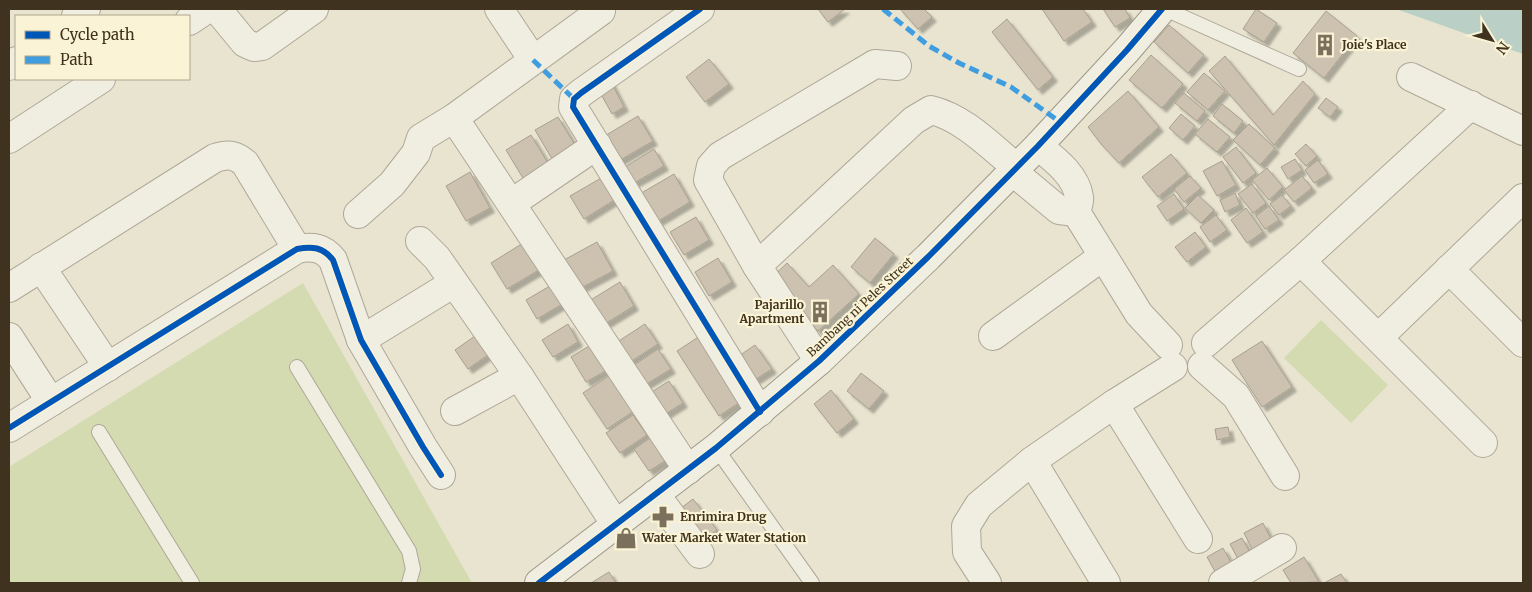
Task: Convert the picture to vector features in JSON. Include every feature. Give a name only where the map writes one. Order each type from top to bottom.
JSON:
[{"type":"street","points":[[190,20],[207,9]]},
{"type":"street","points":[[216,9],[245,43],[254,46],[262,46],[314,9]]},
{"type":"street","points":[[499,9],[533,60]]},
{"type":"street","points":[[700,9],[574,99],[573,107],[760,412]]},
{"type":"street","name":"Bambang ni Peles Street","points":[[539,583],[716,448],[819,361],[928,257],[1038,146],[1164,9]]},
{"type":"street","points":[[358,214],[398,178],[416,153],[421,138],[454,118],[601,10]]},
{"type":"street","points":[[819,361],[757,266],[708,180],[711,166],[720,156],[874,64],[897,66]]},
{"type":"street","points":[[1411,77],[1523,131]]},
{"type":"street","points":[[9,139],[98,80]]},
{"type":"street","points":[[1038,146],[1063,168],[1076,188],[1080,199],[1076,212],[1139,314],[1170,356],[1178,371],[1191,373],[1204,355],[1301,261],[1471,105]]},
{"type":"street","points":[[757,266],[914,120],[931,110],[949,116],[971,130],[1059,210],[1076,212]]},
{"type":"street","points":[[454,118],[688,470]]},
{"type":"street","points":[[512,203],[596,145]]},
{"type":"street","points":[[9,288],[215,158],[227,154],[237,156],[245,163],[297,249]]},
{"type":"street","points":[[1039,193],[1063,168]]},
{"type":"street","points":[[1379,337],[1523,198]]},
{"type":"street","points":[[420,241],[437,258],[519,376],[616,525]]},
{"type":"street","points":[[9,428],[297,249],[308,247],[326,252],[333,260],[361,340],[423,448],[441,475]]},
{"type":"street","points":[[993,336],[1102,256]]},
{"type":"street","points":[[1301,261],[1483,443]]},
{"type":"street","points":[[41,267],[108,367]]},
{"type":"street","points":[[1450,269],[1523,342]]},
{"type":"street","points":[[361,340],[454,283]]},
{"type":"street","points":[[987,583],[967,552],[966,526],[979,505],[1032,461],[1114,404],[1170,356],[1177,334],[1190,332],[1202,338],[1204,355],[1236,396],[1285,476]]},
{"type":"street","points":[[9,337],[51,402]]},
{"type":"street","points":[[455,411],[519,376]]},
{"type":"street","points":[[1114,404],[1198,540]]},
{"type":"street","points":[[1032,461],[1106,583]]},
{"type":"street","points":[[655,494],[700,554]]},
{"type":"street","points":[[1223,583],[1282,548]]},
{"type":"lane","points":[[1164,9],[1299,69]]},
{"type":"lane","points":[[297,368],[409,552],[413,569],[409,583]]},
{"type":"lane","points":[[99,432],[192,583]]},
{"type":"lane","points":[[716,448],[812,583]]},
{"type":"green space","points":[[303,283],[472,583],[9,583],[9,467]]},
{"type":"green space","points":[[1321,320],[1388,385],[1351,423],[1284,358]]},
{"type":"shaded area","points":[[1396,9],[1523,9],[1523,54]]},
{"type":"building","points":[[818,9],[845,9],[828,22]]},
{"type":"building","points":[[900,9],[924,9],[932,17],[918,29]]},
{"type":"building","points":[[1042,9],[1083,9],[1092,22],[1064,41]]},
{"type":"building","points":[[1103,9],[1125,9],[1130,18],[1115,27]]},
{"type":"building","points":[[1256,9],[1277,23],[1264,42],[1243,29]]},
{"type":"building","name":"Joie's Place","points":[[1326,11],[1357,36],[1324,78],[1293,53]]},
{"type":"building","points":[[1007,19],[1053,77],[1038,90],[992,32]]},
{"type":"building","points":[[1169,25],[1204,55],[1188,73],[1154,42]]},
{"type":"building","points":[[1151,55],[1183,84],[1162,108],[1129,80]]},
{"type":"building","points":[[1225,56],[1273,115],[1303,81],[1315,94],[1274,145],[1209,71]]},
{"type":"building","points":[[709,59],[729,84],[705,102],[686,77]]},
{"type":"building","points":[[1204,73],[1225,91],[1208,110],[1187,92]]},
{"type":"building","points":[[610,80],[624,107],[612,114],[597,87]]},
{"type":"building","points":[[1128,91],[1159,127],[1119,163],[1088,127]]},
{"type":"building","points":[[1184,93],[1205,111],[1197,121],[1175,103]]},
{"type":"building","points":[[1326,98],[1338,107],[1330,117],[1318,108]]},
{"type":"building","points":[[1222,104],[1243,121],[1234,133],[1213,116]]},
{"type":"building","points":[[1181,114],[1195,126],[1183,140],[1169,128]]},
{"type":"building","points":[[638,116],[653,141],[617,162],[603,137]]},
{"type":"building","points":[[558,117],[578,150],[555,164],[535,130]]},
{"type":"building","points":[[1208,119],[1230,137],[1217,152],[1195,134]]},
{"type":"building","points":[[1249,124],[1275,148],[1260,165],[1233,140]]},
{"type":"building","points":[[531,135],[551,168],[526,183],[506,150]]},
{"type":"building","points":[[1306,144],[1317,156],[1306,166],[1295,154]]},
{"type":"building","points":[[1236,147],[1256,173],[1243,183],[1223,157]]},
{"type":"building","points":[[654,149],[664,166],[634,183],[625,167]]},
{"type":"building","points":[[1171,154],[1187,173],[1158,197],[1142,177]]},
{"type":"building","points":[[1295,159],[1302,170],[1288,179],[1281,167]]},
{"type":"building","points":[[1318,160],[1328,174],[1314,183],[1305,170]]},
{"type":"building","points":[[1222,161],[1236,185],[1217,196],[1203,171]]},
{"type":"building","points":[[1267,168],[1283,187],[1269,200],[1252,180]]},
{"type":"building","points":[[470,172],[490,208],[466,221],[446,186]]},
{"type":"building","points":[[674,174],[690,202],[655,223],[638,195]]},
{"type":"building","points":[[1190,176],[1201,188],[1184,202],[1174,189]]},
{"type":"building","points":[[1302,176],[1312,188],[1294,202],[1284,190]]},
{"type":"building","points":[[603,177],[616,199],[584,219],[570,196]]},
{"type":"building","points":[[1252,184],[1266,203],[1253,213],[1238,194]]},
{"type":"building","points":[[1235,193],[1240,205],[1225,212],[1220,200]]},
{"type":"building","points":[[1174,194],[1184,209],[1167,221],[1157,206]]},
{"type":"building","points":[[1198,195],[1214,210],[1201,223],[1185,208]]},
{"type":"building","points":[[1282,195],[1291,206],[1279,215],[1270,204]]},
{"type":"building","points":[[1269,206],[1279,220],[1265,229],[1256,216]]},
{"type":"building","points":[[1246,208],[1263,232],[1247,243],[1231,220]]},
{"type":"building","points":[[1216,215],[1227,230],[1210,242],[1200,227]]},
{"type":"building","points":[[696,217],[709,240],[684,255],[670,232]]},
{"type":"building","points":[[1195,232],[1206,247],[1187,262],[1175,247]]},
{"type":"building","points":[[875,238],[894,254],[870,283],[851,267]]},
{"type":"building","points":[[528,240],[544,267],[507,289],[491,263]]},
{"type":"building","points":[[597,242],[613,271],[579,289],[564,260]]},
{"type":"building","points":[[718,258],[732,282],[709,296],[695,272]]},
{"type":"building","name":"Pajarillo Apartment","points":[[787,263],[809,287],[833,265],[859,294],[818,331],[770,279]]},
{"type":"building","points":[[620,282],[634,306],[603,325],[589,301]]},
{"type":"building","points":[[555,283],[566,302],[537,319],[526,300]]},
{"type":"building","points":[[568,324],[578,342],[553,357],[542,340]]},
{"type":"building","points":[[645,324],[658,344],[624,366],[611,346]]},
{"type":"building","points":[[482,331],[495,350],[468,369],[455,350]]},
{"type":"building","points":[[703,334],[746,398],[719,416],[677,351]]},
{"type":"building","points":[[1262,341],[1292,387],[1262,407],[1232,360]]},
{"type":"building","points":[[594,343],[609,369],[586,382],[571,357]]},
{"type":"building","points":[[755,345],[772,369],[753,381],[736,358]]},
{"type":"building","points":[[658,349],[671,369],[640,388],[628,369]]},
{"type":"building","points":[[613,373],[637,409],[607,429],[583,393]]},
{"type":"building","points":[[861,373],[884,391],[869,409],[847,391]]},
{"type":"building","points":[[669,381],[683,403],[664,415],[650,393]]},
{"type":"building","points":[[831,390],[854,419],[837,433],[814,404]]},
{"type":"building","points":[[633,415],[647,435],[620,453],[606,433]]},
{"type":"building","points":[[1228,427],[1230,437],[1217,440],[1215,429]]},
{"type":"building","points":[[650,438],[665,461],[649,471],[634,449]]},
{"type":"building","points":[[693,499],[717,530],[700,543],[677,511]]},
{"type":"building","points":[[1263,523],[1275,547],[1256,557],[1244,533]]},
{"type":"building","points":[[1242,538],[1252,556],[1240,563],[1230,544]]},
{"type":"building","points":[[1223,548],[1234,568],[1218,577],[1207,557]]},
{"type":"building","points":[[1304,557],[1319,582],[1291,583],[1283,570]]},
{"type":"building","points":[[609,572],[616,583],[591,583]]},
{"type":"building","points":[[1341,574],[1347,583],[1324,583]]},
{"type":"marked path","points":[[883,9],[929,46],[959,63],[1011,87],[1060,122]]},
{"type":"marked path","points":[[533,60],[574,99]]},
{"type":"cycle path","points":[[700,9],[581,93],[574,99],[573,107],[760,412]]},
{"type":"cycle path","points":[[539,583],[716,448],[819,361],[928,257],[1038,146],[1127,50],[1162,9]]},
{"type":"cycle path","points":[[9,428],[297,249],[317,248],[325,252],[333,260],[361,340],[441,475]]},
{"type":"place","name":"Joie's Place","points":[[1325,45]]},
{"type":"place","name":"Pajarillo Apartment","points":[[820,312]]},
{"type":"place","name":"Enrimira Drug","points":[[663,517]]},
{"type":"place","name":"Water Market Water Station","points":[[626,538]]}]
